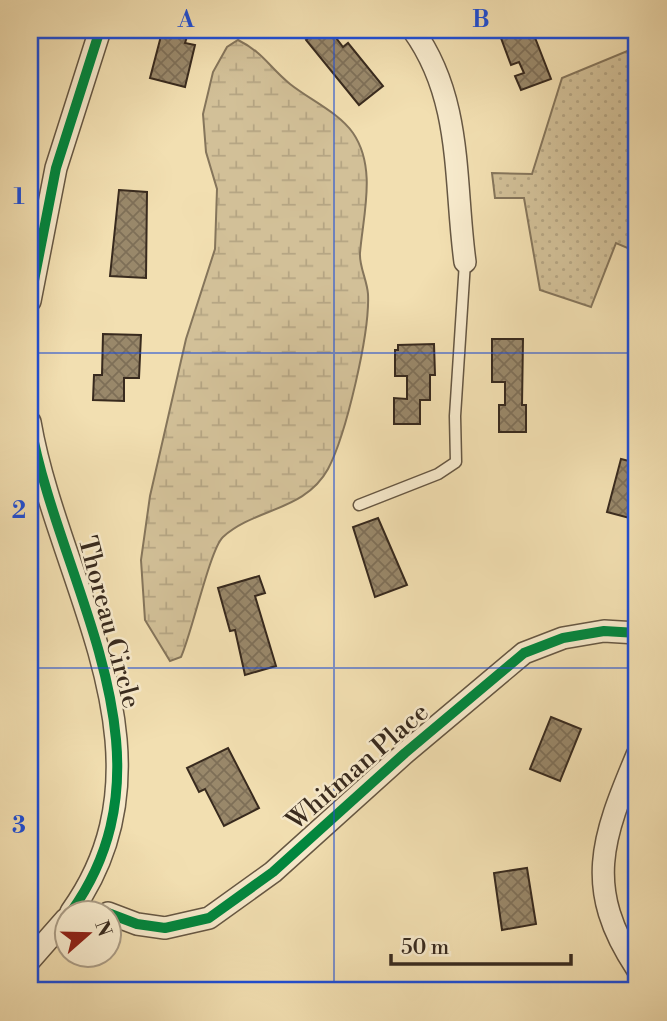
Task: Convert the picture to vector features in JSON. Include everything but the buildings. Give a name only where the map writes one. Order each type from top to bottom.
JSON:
[{"type":"street","points":[[30,301],[57,168],[100,30]]},
{"type":"street","points":[[413,30],[423,44],[446,94],[458,163],[458,213],[465,262]]},
{"type":"street","name":"Thoreau Circle","points":[[30,422],[104,669],[114,716],[119,785],[102,852],[79,898]]},
{"type":"street","name":"Whitman Place","points":[[122,918],[137,924],[164,928],[209,918],[273,872],[386,769],[524,653],[576,636],[604,631],[637,633]]},
{"type":"street","points":[[637,755],[618,801],[604,853],[601,884],[608,915],[623,948],[637,969]]},
{"type":"street","points":[[30,961],[52,935]]},
{"type":"lane","points":[[359,505],[438,474],[456,462],[455,416],[465,262]]},
{"type":"green space","points":[[238,40],[260,55],[290,84],[340,119],[353,133],[360,147],[367,176],[360,258],[368,294],[368,311],[349,409],[328,469],[306,493],[236,527],[223,537],[212,557],[181,657],[170,661],[145,620],[141,560],[150,496],[186,339],[215,249],[217,189],[206,152],[203,114],[213,72],[227,47]]},
{"type":"green space","points":[[637,47],[637,252],[616,243],[591,307],[540,290],[524,198],[495,198],[492,173],[532,174],[562,78]]},
{"type":"cycle path","points":[[30,301],[56,168],[100,30]]},
{"type":"cycle path","points":[[30,422],[44,483],[103,668],[115,730],[116,792],[103,852],[78,898]]},
{"type":"cycle path","points":[[122,918],[137,924],[165,928],[209,918],[273,872],[405,753],[524,653],[563,638],[604,631],[637,633]]}]
